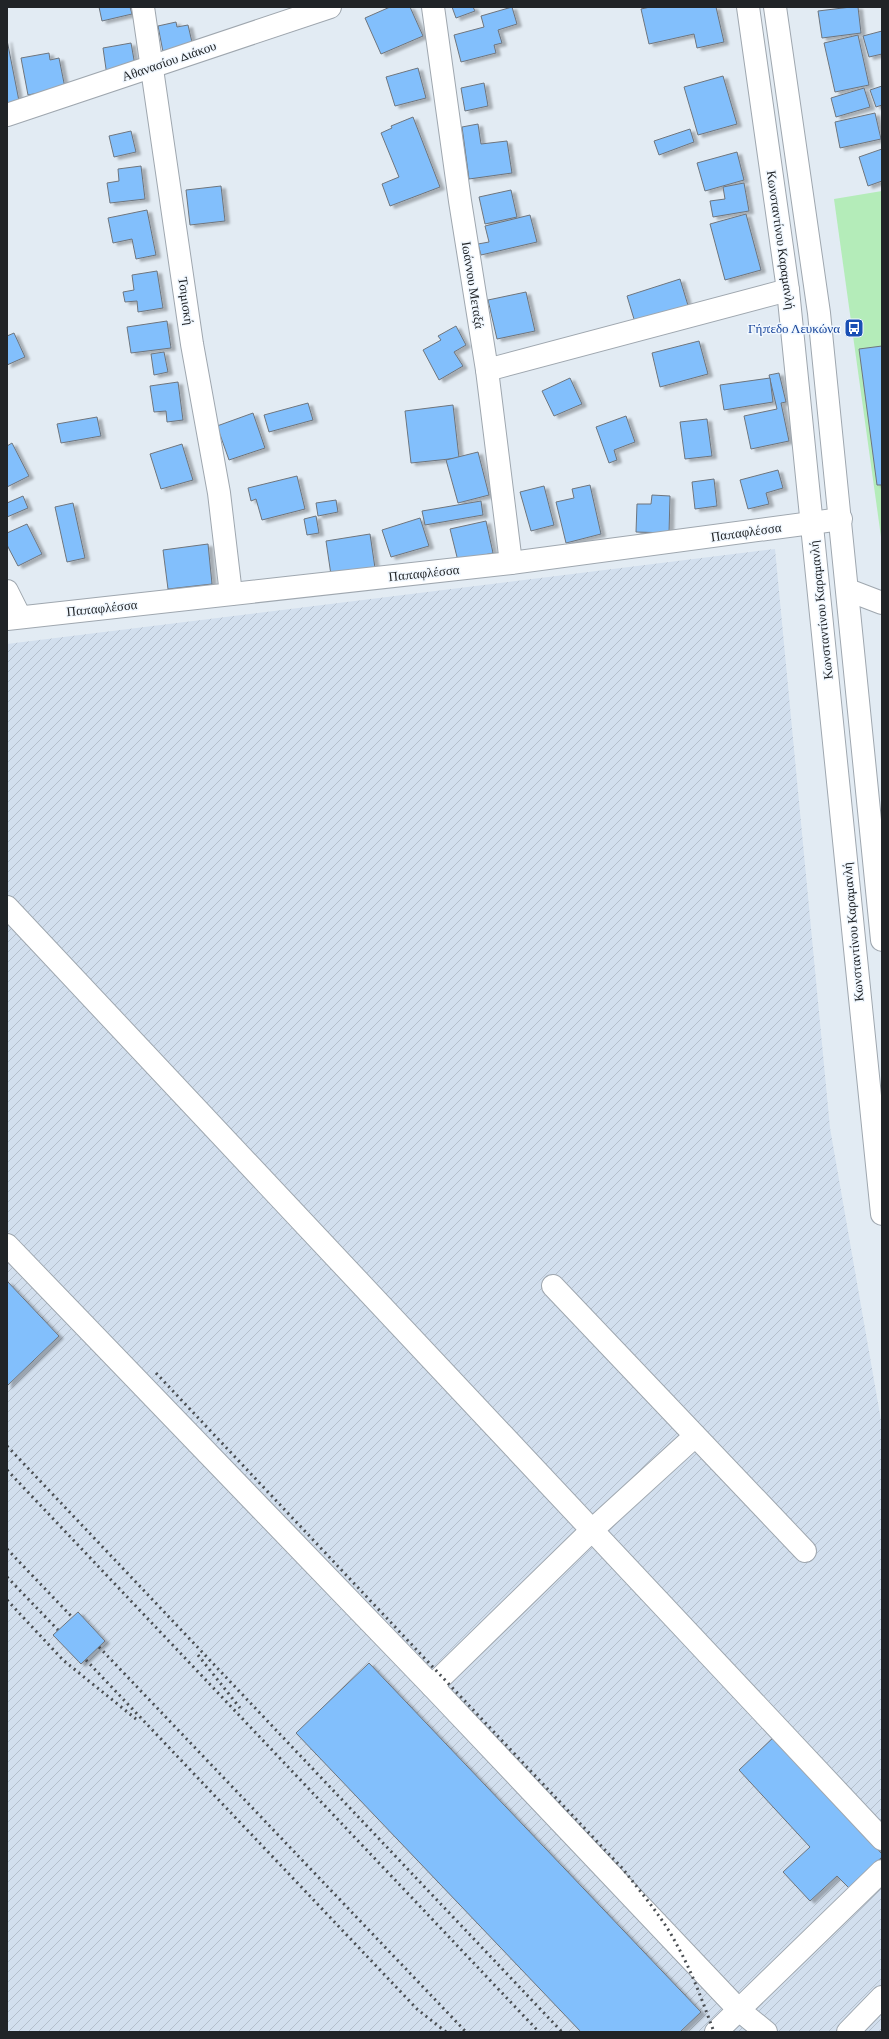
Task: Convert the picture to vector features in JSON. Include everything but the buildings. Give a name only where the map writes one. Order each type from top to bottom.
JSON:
[{"type":"street","name":"Τσιμισκή","points":[[143,7],[192,344],[219,493],[231,594]]},
{"type":"street","name":"Αθανασίου Διάκου","points":[[7,115],[330,7]]},
{"type":"street","name":"Ιωάννου Μεταξά","points":[[433,7],[460,201],[486,370],[511,563]]},
{"type":"street","name":"Κωνσταντίνου Καραμανλή","points":[[748,7],[788,290],[882,1214]]},
{"type":"street","name":"Κωνσταντίνου Καραμανλή","points":[[775,7],[819,313],[882,940]]},
{"type":"street","points":[[486,370],[788,290]]},
{"type":"street","name":"Παπαφλέσσα","points":[[13,618],[511,563],[840,519]]},
{"type":"street","points":[[848,590],[882,603]]},
{"type":"street","points":[[7,591],[13,618]]},
{"type":"street","points":[[7,907],[882,1839]]},
{"type":"street","points":[[7,1245],[432,1686],[739,2010],[766,2032]]},
{"type":"street","points":[[553,1286],[805,1551]]},
{"type":"street","points":[[432,1686],[592,1530],[695,1436]]},
{"type":"street","points":[[716,2032],[882,1871]]},
{"type":"street","points":[[848,2032],[882,1997]]},
{"type":"shaded area","points":[[775,549],[830,1128],[882,1426],[882,2032],[7,2032],[7,644]]},
{"type":"green space","points":[[882,191],[882,544],[834,199]]},
{"type":"railway","points":[[156,1373],[623,1869],[652,1907],[672,1937],[693,1978],[714,2032]]},
{"type":"railway","points":[[7,1446],[562,2032]]},
{"type":"railway","points":[[7,1470],[539,2032]]},
{"type":"railway","points":[[7,1549],[72,1617]]},
{"type":"railway","points":[[7,1577],[58,1630]]},
{"type":"railway","points":[[7,1600],[63,1660],[136,1719]]},
{"type":"railway","points":[[99,1647],[466,2032]]},
{"type":"railway","points":[[198,1655],[240,1708]]},
{"type":"railway","points":[[86,1660],[417,2009],[446,2032]]},
{"type":"place","name":"Γήπεδο Λευκώνα","points":[[854,328]]}]
